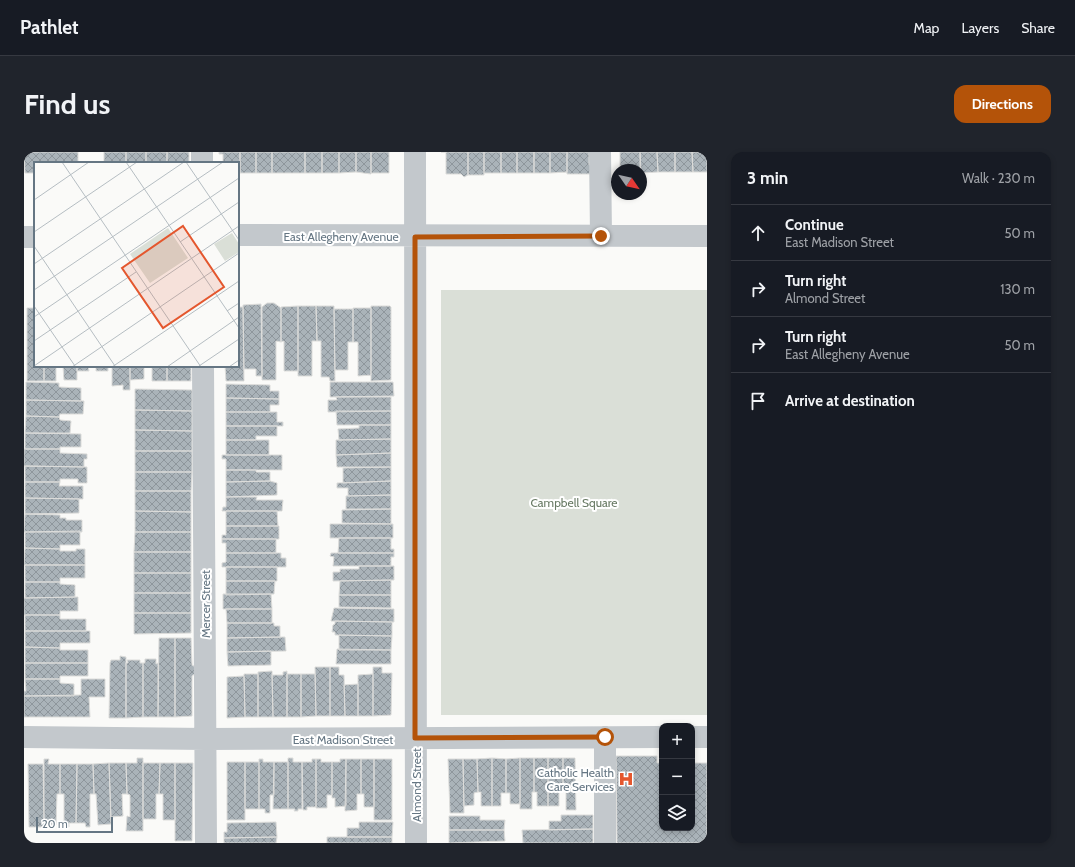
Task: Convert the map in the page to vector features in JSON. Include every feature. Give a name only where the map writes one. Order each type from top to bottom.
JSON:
[{"type":"street","name":"Almond Street","points":[[415,152],[416,843]]},
{"type":"street","points":[[600,152],[601,236]]},
{"type":"street","name":"East Allegheny Avenue","points":[[239,235],[415,237],[707,236]]},
{"type":"street","name":"Mercer Street","points":[[203,367],[206,843]]},
{"type":"street","name":"East Madison Street","points":[[24,737],[206,739],[659,737]]},
{"type":"street","points":[[605,737],[605,843]]},
{"type":"street","points":[[695,737],[707,737]]},
{"type":"green space","name":"Campbell Square","points":[[441,290],[707,290],[707,715],[441,715]]},
{"type":"building","points":[[24,152],[78,152],[78,162],[34,162],[34,173],[25,173]]},
{"type":"building","points":[[104,152],[126,152],[126,162],[104,162]]},
{"type":"building","points":[[126,152],[146,152],[146,162],[126,162]]},
{"type":"building","points":[[146,152],[167,152],[167,162],[146,162]]},
{"type":"building","points":[[167,152],[189,152],[189,162],[167,162]]},
{"type":"building","points":[[219,152],[240,152],[240,173],[239,162],[223,162],[223,154],[219,154]]},
{"type":"building","points":[[240,152],[256,152],[256,173],[240,173]]},
{"type":"building","points":[[256,152],[272,152],[272,173],[256,173]]},
{"type":"building","points":[[272,152],[305,152],[305,173],[272,173]]},
{"type":"building","points":[[305,152],[322,152],[322,173],[305,173]]},
{"type":"building","points":[[322,152],[339,152],[339,173],[322,173]]},
{"type":"building","points":[[339,152],[356,152],[356,172],[339,173]]},
{"type":"building","points":[[356,152],[371,152],[371,174],[356,172]]},
{"type":"building","points":[[371,152],[389,152],[389,173],[371,173]]},
{"type":"building","points":[[446,152],[468,152],[468,175],[464,177],[461,174],[446,174]]},
{"type":"building","points":[[468,152],[484,152],[484,175],[468,175]]},
{"type":"building","points":[[484,152],[501,152],[501,173],[484,173]]},
{"type":"building","points":[[501,152],[517,152],[517,173],[501,173]]},
{"type":"building","points":[[517,152],[534,152],[534,173],[517,173]]},
{"type":"building","points":[[534,152],[550,152],[550,173],[534,173]]},
{"type":"building","points":[[550,152],[567,152],[567,172],[550,173]]},
{"type":"building","points":[[567,152],[594,152],[589,153],[589,165],[591,165],[590,174],[567,174]]},
{"type":"building","points":[[620,152],[640,152],[640,164],[620,164]]},
{"type":"building","points":[[640,152],[657,152],[658,172],[647,173],[647,164],[641,164]]},
{"type":"building","points":[[657,152],[675,152],[675,172],[658,172]]},
{"type":"building","points":[[675,152],[692,152],[693,172],[675,172]]},
{"type":"building","points":[[692,152],[707,152],[707,172],[693,172]]},
{"type":"building","points":[[267,303],[274,303],[281,308],[281,342],[276,341],[276,380],[262,380],[262,307]]},
{"type":"building","points":[[261,304],[262,376],[256,376],[256,369],[244,369],[243,305]]},
{"type":"building","points":[[298,306],[316,306],[317,341],[312,341],[312,376],[298,376]]},
{"type":"building","points":[[298,306],[298,371],[284,371],[284,341],[281,342],[281,307]]},
{"type":"building","points":[[316,306],[334,306],[335,381],[330,381],[329,377],[321,377],[321,341],[317,341]]},
{"type":"building","points":[[371,306],[391,307],[391,380],[371,381]]},
{"type":"building","points":[[239,307],[243,307],[244,381],[226,381],[225,367],[239,367]]},
{"type":"building","points":[[27,308],[34,308],[34,367],[44,367],[44,381],[27,381]]},
{"type":"building","points":[[353,308],[371,308],[371,375],[358,376],[358,342],[353,342]]},
{"type":"building","points":[[334,309],[353,309],[353,342],[348,342],[348,370],[335,370]]},
{"type":"building","points":[[44,367],[56,367],[56,381],[44,381]]},
{"type":"building","points":[[63,367],[77,367],[77,380],[64,380]]},
{"type":"building","points":[[77,367],[88,367],[89,371],[77,371]]},
{"type":"building","points":[[96,367],[108,367],[108,371],[96,371]]},
{"type":"building","points":[[112,367],[130,367],[130,390],[123,390],[123,385],[112,386]]},
{"type":"building","points":[[130,367],[144,367],[144,379],[130,380]]},
{"type":"building","points":[[152,367],[167,367],[167,381],[152,381]]},
{"type":"building","points":[[167,367],[191,367],[191,381],[167,381]]},
{"type":"building","points":[[26,382],[59,383],[59,387],[81,388],[81,401],[26,400]]},
{"type":"building","points":[[330,382],[393,382],[394,396],[330,397]]},
{"type":"building","points":[[226,384],[270,385],[270,391],[279,391],[279,399],[226,398]]},
{"type":"building","points":[[135,389],[192,390],[192,411],[135,410]]},
{"type":"building","points":[[336,397],[391,397],[391,411],[328,412],[328,400],[337,400]]},
{"type":"building","points":[[226,398],[279,399],[279,405],[270,405],[270,412],[226,412]]},
{"type":"building","points":[[26,400],[84,401],[83,414],[60,414],[59,417],[26,416]]},
{"type":"building","points":[[135,410],[192,411],[192,431],[135,430]]},
{"type":"building","points":[[336,411],[391,411],[391,425],[337,425]]},
{"type":"building","points":[[226,412],[277,412],[277,422],[283,422],[283,426],[226,426]]},
{"type":"building","points":[[26,416],[59,417],[60,420],[71,421],[70,433],[25,433]]},
{"type":"building","points":[[359,425],[391,425],[391,439],[339,440],[338,429],[359,428]]},
{"type":"building","points":[[226,426],[277,426],[277,436],[256,436],[256,440],[226,440]]},
{"type":"building","points":[[135,430],[192,431],[192,451],[135,451]]},
{"type":"building","points":[[25,433],[81,434],[81,447],[60,447],[60,449],[25,449]]},
{"type":"building","points":[[391,439],[391,453],[336,455],[336,440]]},
{"type":"building","points":[[226,440],[269,440],[269,455],[226,455]]},
{"type":"building","points":[[24,449],[60,449],[60,453],[87,454],[87,459],[84,459],[84,467],[24,466]]},
{"type":"building","points":[[135,451],[192,451],[192,472],[135,472]]},
{"type":"building","points":[[391,453],[391,467],[337,467],[336,455]]},
{"type":"building","points":[[222,455],[282,455],[282,470],[226,470],[226,459],[222,459]]},
{"type":"building","points":[[25,466],[87,467],[87,483],[78,483],[78,479],[60,479],[60,482],[25,482]]},
{"type":"building","points":[[391,467],[391,481],[343,483],[343,468]]},
{"type":"building","points":[[226,470],[256,470],[256,472],[270,472],[270,481],[226,482]]},
{"type":"building","points":[[135,472],[192,472],[191,491],[135,491]]},
{"type":"building","points":[[270,481],[277,483],[277,495],[226,497],[226,482]]},
{"type":"building","points":[[391,481],[391,495],[348,496],[348,488],[337,488],[337,483]]},
{"type":"building","points":[[25,482],[60,482],[59,486],[83,486],[83,499],[25,498]]},
{"type":"building","points":[[135,491],[191,491],[191,512],[135,511]]},
{"type":"building","points":[[391,495],[391,509],[346,509],[346,496]]},
{"type":"building","points":[[226,497],[257,497],[256,500],[283,500],[282,511],[222,511],[223,507],[226,507]]},
{"type":"building","points":[[25,498],[79,499],[79,513],[25,514]]},
{"type":"building","points":[[391,509],[391,524],[342,523],[342,510]]},
{"type":"building","points":[[135,511],[191,512],[191,532],[135,532]]},
{"type":"building","points":[[226,511],[277,511],[278,526],[226,526]]},
{"type":"building","points":[[25,514],[60,515],[60,518],[66,518],[66,520],[82,520],[82,532],[24,532]]},
{"type":"building","points":[[330,524],[393,524],[393,538],[330,538]]},
{"type":"building","points":[[226,526],[279,526],[279,539],[222,539],[222,535],[226,535]]},
{"type":"building","points":[[80,531],[80,545],[60,545],[60,549],[25,548],[25,532]]},
{"type":"building","points":[[135,532],[191,532],[191,552],[134,552]]},
{"type":"building","points":[[339,538],[391,538],[391,549],[394,549],[394,553],[338,553]]},
{"type":"building","points":[[222,539],[276,539],[276,553],[226,553],[226,543],[222,543]]},
{"type":"building","points":[[25,548],[60,549],[60,551],[76,551],[76,549],[85,549],[85,565],[24,565]]},
{"type":"building","points":[[134,552],[191,552],[191,573],[134,573]]},
{"type":"building","points":[[226,553],[281,553],[281,558],[286,558],[286,567],[222,567],[222,563],[226,562]]},
{"type":"building","points":[[331,553],[394,553],[394,557],[391,557],[391,566],[333,566],[334,557],[330,556]]},
{"type":"building","points":[[25,565],[85,565],[85,578],[60,578],[60,582],[25,582]]},
{"type":"building","points":[[359,566],[394,566],[394,580],[333,581],[333,572],[340,572],[340,569],[359,569]]},
{"type":"building","points":[[226,567],[277,567],[277,581],[226,581]]},
{"type":"building","points":[[134,573],[191,573],[191,593],[134,593]]},
{"type":"building","points":[[391,580],[391,595],[339,595],[340,581]]},
{"type":"building","points":[[226,581],[275,581],[274,594],[226,595]]},
{"type":"building","points":[[25,582],[60,582],[60,584],[75,585],[75,597],[25,598]]},
{"type":"building","points":[[134,593],[191,593],[191,613],[134,613]]},
{"type":"building","points":[[223,594],[271,594],[272,609],[223,609]]},
{"type":"building","points":[[339,595],[391,595],[391,608],[339,607]]},
{"type":"building","points":[[78,597],[78,611],[60,611],[60,615],[24,615],[24,598]]},
{"type":"building","points":[[334,608],[394,609],[394,622],[331,621]]},
{"type":"building","points":[[226,609],[272,609],[272,623],[227,623]]},
{"type":"building","points":[[134,613],[191,613],[191,633],[134,634]]},
{"type":"building","points":[[25,615],[60,615],[60,619],[86,619],[86,631],[25,631]]},
{"type":"building","points":[[335,621],[392,622],[392,636],[335,635],[335,632],[332,632]]},
{"type":"building","points":[[227,623],[274,623],[274,626],[280,626],[280,637],[227,638]]},
{"type":"building","points":[[25,631],[90,631],[90,643],[60,643],[60,648],[25,647]]},
{"type":"building","points":[[339,635],[392,636],[391,650],[339,650]]},
{"type":"building","points":[[285,637],[286,651],[227,652],[227,638]]},
{"type":"building","points":[[159,638],[175,638],[175,717],[158,717]]},
{"type":"building","points":[[175,638],[191,638],[192,665],[197,668],[197,672],[192,676],[192,716],[175,717]]},
{"type":"building","points":[[25,647],[60,648],[60,650],[88,650],[88,663],[25,663]]},
{"type":"building","points":[[337,649],[391,650],[391,664],[336,664]]},
{"type":"building","points":[[271,651],[271,665],[228,666],[227,652]]},
{"type":"building","points":[[120,656],[126,657],[126,718],[109,718],[110,663],[111,660],[120,660]]},
{"type":"building","points":[[145,659],[156,659],[156,664],[158,663],[158,717],[143,717],[143,663],[145,663]]},
{"type":"building","points":[[127,660],[140,660],[140,663],[143,663],[143,717],[126,718]]},
{"type":"building","points":[[25,663],[88,663],[88,676],[60,676],[60,679],[25,679]]},
{"type":"building","points":[[315,667],[330,667],[330,716],[316,716]]},
{"type":"building","points":[[330,667],[339,667],[339,675],[344,675],[345,716],[330,716]]},
{"type":"building","points":[[373,667],[382,667],[382,673],[392,673],[391,715],[373,716]]},
{"type":"building","points":[[272,671],[273,717],[258,717],[258,672]]},
{"type":"building","points":[[287,671],[287,717],[273,717],[272,675],[283,675],[283,672]]},
{"type":"building","points":[[244,674],[258,674],[258,717],[245,717]]},
{"type":"building","points":[[287,674],[301,674],[301,717],[287,717]]},
{"type":"building","points":[[301,674],[315,674],[316,716],[301,717]]},
{"type":"building","points":[[373,674],[373,716],[358,716],[358,675]]},
{"type":"building","points":[[244,676],[245,717],[227,718],[227,677]]},
{"type":"building","points":[[25,679],[60,679],[60,683],[74,684],[74,696],[24,696],[24,691],[26,691]]},
{"type":"building","points":[[81,679],[105,679],[105,697],[89,697],[90,717],[24,717],[24,696],[81,695]]},
{"type":"building","points":[[358,684],[358,716],[345,716],[344,685]]},
{"type":"building","points":[[616,756],[657,756],[657,763],[659,763],[659,831],[695,831],[695,763],[707,763],[707,843],[617,843]]},
{"type":"building","points":[[137,758],[143,758],[143,831],[126,831],[127,816],[130,817],[130,795],[127,794],[126,763],[137,763]]},
{"type":"building","points":[[288,758],[293,758],[293,762],[302,762],[302,809],[298,809],[298,811],[294,811],[295,809],[288,809]]},
{"type":"building","points":[[492,758],[492,806],[481,806],[481,792],[478,792],[477,759]]},
{"type":"building","points":[[492,758],[506,759],[506,793],[501,793],[501,806],[492,806]]},
{"type":"building","points":[[520,758],[520,804],[510,804],[510,793],[506,793],[506,759]]},
{"type":"building","points":[[520,758],[534,758],[534,792],[532,792],[532,809],[520,809]]},
{"type":"building","points":[[534,758],[548,758],[548,806],[537,806],[537,792],[534,792]]},
{"type":"building","points":[[548,758],[563,758],[563,791],[559,791],[559,806],[548,806]]},
{"type":"building","points":[[563,758],[575,758],[576,810],[566,810],[566,791],[563,791]]},
{"type":"building","points":[[44,759],[49,759],[48,764],[60,764],[60,794],[57,794],[56,825],[51,825],[51,820],[44,821]]},
{"type":"building","points":[[259,759],[263,759],[263,762],[274,762],[274,795],[270,795],[270,813],[265,813],[265,809],[259,809]]},
{"type":"building","points":[[312,759],[316,759],[316,807],[307,807],[307,810],[303,810],[302,762],[312,762]]},
{"type":"building","points":[[316,759],[321,759],[321,762],[332,762],[332,795],[327,795],[327,808],[316,808]]},
{"type":"building","points":[[340,759],[346,759],[346,806],[335,807],[335,798],[332,798],[332,762],[340,762]]},
{"type":"building","points":[[346,759],[361,759],[361,794],[357,794],[357,810],[345,811]]},
{"type":"building","points":[[361,759],[374,759],[374,807],[364,807],[364,794],[361,794]]},
{"type":"building","points":[[374,759],[392,759],[392,820],[374,820]]},
{"type":"building","points":[[448,759],[463,759],[464,813],[450,813]]},
{"type":"building","points":[[463,759],[477,759],[478,792],[474,793],[474,805],[464,806]]},
{"type":"building","points":[[227,762],[245,762],[245,820],[227,820]]},
{"type":"building","points":[[245,762],[259,762],[259,809],[245,809]]},
{"type":"building","points":[[274,762],[288,762],[288,809],[273,809]]},
{"type":"building","points":[[109,763],[126,763],[127,794],[122,794],[123,816],[111,817]]},
{"type":"building","points":[[109,763],[111,824],[98,825],[96,794],[94,794],[93,764]]},
{"type":"building","points":[[143,763],[160,763],[159,794],[156,794],[156,819],[143,819]]},
{"type":"building","points":[[160,763],[175,763],[175,820],[163,820],[163,794],[159,794]]},
{"type":"building","points":[[175,763],[193,763],[192,841],[175,841]]},
{"type":"building","points":[[28,764],[43,764],[44,821],[46,827],[29,827]]},
{"type":"building","points":[[60,764],[77,764],[76,823],[69,823],[69,827],[64,827],[64,794],[60,794]]},
{"type":"building","points":[[77,764],[93,764],[94,794],[90,794],[90,827],[86,827],[85,823],[76,823]]},
{"type":"building","points":[[561,815],[593,815],[593,829],[549,830],[549,821],[561,821]]},
{"type":"building","points":[[449,816],[480,816],[480,820],[505,820],[504,830],[449,830]]},
{"type":"building","points":[[276,822],[277,837],[224,838],[224,832],[227,832],[227,823]]},
{"type":"building","points":[[359,822],[393,822],[392,837],[347,837],[347,828],[359,828]]},
{"type":"building","points":[[593,829],[593,843],[523,843],[522,830]]},
{"type":"building","points":[[449,830],[504,830],[505,841],[449,843]]},
{"type":"building","points":[[277,837],[276,843],[224,843],[224,838]]},
{"type":"building","points":[[327,837],[392,837],[392,843],[327,843]]},
{"type":"place","name":"Catholic Health Care Services","points":[[626,779]]},
{"type":"route","points":[[601,236],[415,237],[415,738],[605,737]]}]
